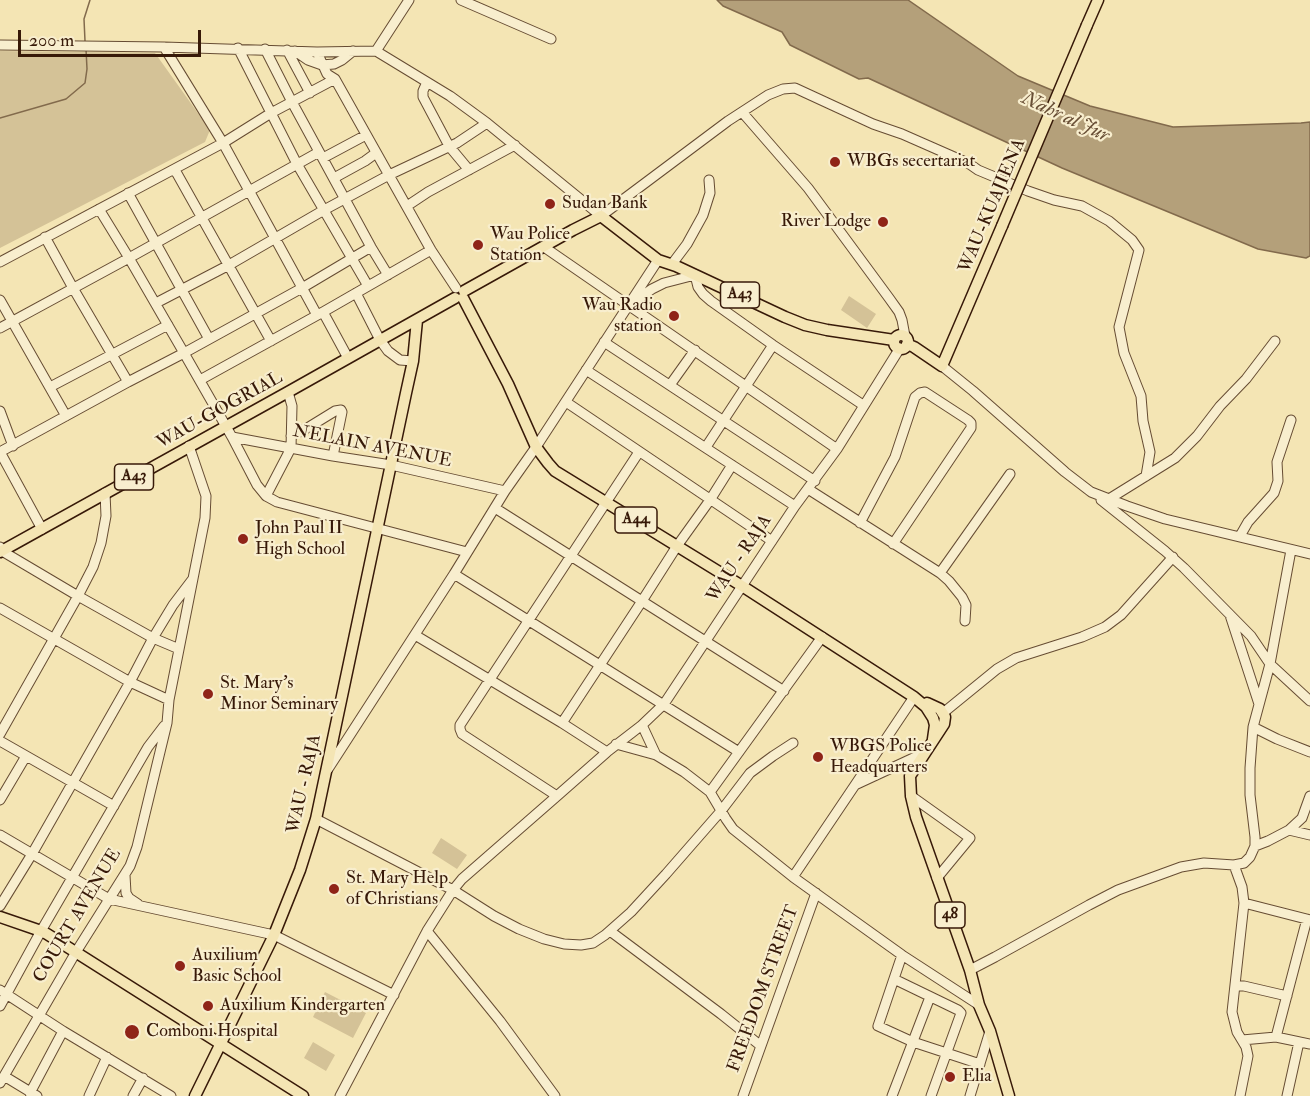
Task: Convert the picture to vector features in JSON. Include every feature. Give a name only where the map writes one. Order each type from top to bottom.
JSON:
[{"type":"main road","name":"WAU-KUAJIENA","points":[[942,366],[1098,0]]},
{"type":"main road","name":"WAU-GOGRIAL","points":[[1,550],[601,216]]},
{"type":"main road","name":"A43","points":[[601,216],[658,260],[672,264],[805,325],[902,342],[914,347],[942,366]]},
{"type":"main road","name":"A44","points":[[459,294],[508,384],[536,447],[555,471],[742,586],[926,707],[927,703],[937,707],[943,713]]},
{"type":"main road","name":"WAU - RAJA","points":[[195,1096],[274,935],[300,870],[316,819],[413,361],[417,320]]},
{"type":"main road","points":[[926,707],[935,725],[933,739]]},
{"type":"main road","points":[[933,739],[944,724],[943,713]]},
{"type":"main road","name":"48","points":[[933,739],[910,776],[910,796],[970,970],[979,1005],[990,1030],[1009,1096]]},
{"type":"main road","points":[[0,917],[41,931],[303,1096]]},
{"type":"street","points":[[376,51],[409,0]]},
{"type":"street","points":[[460,0],[551,39]]},
{"type":"street","points":[[0,45],[164,46],[317,52],[376,51],[450,96],[487,123],[601,216],[728,121],[768,95],[783,89],[795,88],[1028,191],[1082,206],[1109,221],[1132,240],[1139,250],[1119,327],[1124,352],[1141,396],[1143,421],[1150,452],[1146,476]]},
{"type":"street","points":[[164,46],[223,143],[302,288],[348,358]]},
{"type":"street","points":[[238,48],[297,165],[368,286]]},
{"type":"street","points":[[265,49],[388,275]]},
{"type":"street","points":[[291,51],[322,65],[334,64],[353,51]]},
{"type":"street","points":[[291,51],[310,93]]},
{"type":"street","points":[[328,51],[336,70],[335,79]]},
{"type":"street","points":[[317,52],[327,74],[335,79],[431,250],[459,294]]},
{"type":"street","points":[[0,262],[174,170],[271,113],[335,79]]},
{"type":"street","points":[[427,82],[423,97],[449,146],[469,170]]},
{"type":"street","points":[[742,112],[808,188],[899,312],[902,320],[902,342]]},
{"type":"street","points":[[156,303],[229,265],[389,175],[457,143],[487,123]]},
{"type":"street","points":[[0,328],[156,244],[249,190],[297,165],[366,135]]},
{"type":"street","points":[[406,206],[515,145]]},
{"type":"street","points":[[334,178],[376,153]]},
{"type":"street","points":[[174,170],[271,341]]},
{"type":"street","points":[[672,264],[687,244],[703,215],[710,193],[709,180]]},
{"type":"street","points":[[128,193],[209,339]]},
{"type":"street","points":[[99,209],[156,303],[257,485],[266,496],[277,502],[467,552]]},
{"type":"street","points":[[45,237],[128,382]]},
{"type":"street","points":[[42,529],[0,452],[302,288],[371,247]]},
{"type":"street","points":[[544,247],[837,449]]},
{"type":"street","points":[[200,380],[431,250]]},
{"type":"street","points":[[327,771],[505,491],[567,402],[658,260]]},
{"type":"street","points":[[628,305],[664,283],[695,275],[698,287],[711,301],[863,405]]},
{"type":"street","points":[[356,293],[388,351],[400,360],[413,361]]},
{"type":"street","points":[[0,300],[66,416]]},
{"type":"street","points":[[50,387],[168,325]]},
{"type":"street","points":[[1109,499],[1175,458],[1246,379],[1275,341]]},
{"type":"street","points":[[604,342],[815,481]]},
{"type":"street","name":"WAU - RAJA","points":[[340,1096],[427,932],[453,890],[462,879],[664,704],[795,506],[837,449],[902,342]]},
{"type":"street","points":[[706,447],[773,345]]},
{"type":"street","points":[[670,385],[695,350]]},
{"type":"street","points":[[942,366],[1065,472],[1173,557],[1251,636],[1270,664],[1310,701]]},
{"type":"street","points":[[586,370],[795,506]]},
{"type":"street","points":[[266,496],[291,448],[292,406],[288,392]]},
{"type":"street","points":[[860,523],[895,457],[915,397],[920,393],[925,393],[969,420],[971,428],[893,543]]},
{"type":"street","points":[[567,402],[772,541]]},
{"type":"street","points":[[291,436],[334,411],[341,410],[333,456]]},
{"type":"street","points":[[0,411],[13,446]]},
{"type":"street","points":[[1240,536],[1248,522],[1274,493],[1278,481],[1277,462],[1292,420]]},
{"type":"street","name":"NELAIN AVENUE","points":[[232,437],[391,465],[505,491]]},
{"type":"street","name":"COURT AVENUE","points":[[3,1073],[130,866],[137,847],[166,723],[205,518],[206,496],[189,446]]},
{"type":"street","points":[[557,796],[460,731],[460,725],[639,452]]},
{"type":"street","points":[[562,723],[732,465]]},
{"type":"street","points":[[940,573],[1010,474]]},
{"type":"street","points":[[808,489],[940,573],[962,597],[966,605],[965,621]]},
{"type":"street","points":[[1091,492],[1164,519],[1310,554]]},
{"type":"street","points":[[0,734],[93,567],[106,516],[105,493]]},
{"type":"street","points":[[495,508],[784,691]]},
{"type":"street","points":[[1,550],[153,638],[179,649]]},
{"type":"street","points":[[970,970],[1118,890],[1180,867],[1204,863],[1234,865],[1244,863],[1250,857],[1255,846],[1250,795],[1253,727],[1270,664],[1291,550]]},
{"type":"street","points":[[943,713],[997,669],[1016,657],[1082,637],[1106,627],[1121,615],[1173,557]]},
{"type":"street","points":[[454,574],[739,752]]},
{"type":"street","points":[[0,906],[73,783],[172,605],[195,577]]},
{"type":"street","points":[[0,608],[130,682],[170,700]]},
{"type":"street","points":[[1229,613],[1259,704]]},
{"type":"street","points":[[415,635],[607,752]]},
{"type":"street","points":[[710,792],[822,637]]},
{"type":"street","points":[[793,877],[914,697]]},
{"type":"street","points":[[0,1006],[3,992],[73,879],[148,747],[166,723]]},
{"type":"street","points":[[642,724],[656,755]]},
{"type":"street","points":[[1253,727],[1310,752]]},
{"type":"street","points":[[0,741],[114,806]]},
{"type":"street","points":[[316,819],[453,890],[519,929],[544,939],[581,945],[593,943],[631,912],[759,765],[793,743]]},
{"type":"street","points":[[616,744],[656,755],[684,772],[710,792],[733,829],[793,877],[902,955],[979,1005]]},
{"type":"street","points":[[855,785],[924,753]]},
{"type":"street","points":[[0,800],[26,756]]},
{"type":"street","points":[[724,773],[740,785]]},
{"type":"street","points":[[910,796],[970,838],[938,878]]},
{"type":"street","points":[[1255,846],[1289,830],[1302,818],[1310,796]]},
{"type":"street","points":[[1289,830],[1310,836]]},
{"type":"street","points":[[0,836],[109,899],[274,935],[394,995]]},
{"type":"street","points":[[1234,865],[1242,887],[1244,903],[1232,1012],[1237,1032],[1246,1047],[1248,1056],[1240,1096]]},
{"type":"street","points":[[130,866],[125,876],[126,893],[140,906]]},
{"type":"street","name":"FREEDOM STREET","points":[[743,1096],[816,893]]},
{"type":"street","points":[[1244,903],[1308,920],[1276,1037]]},
{"type":"street","points":[[610,931],[761,1046]]},
{"type":"street","points":[[427,932],[500,1021],[555,1096]]},
{"type":"street","points":[[902,955],[878,1026],[913,1042],[980,1064]]},
{"type":"street","points":[[894,979],[961,1013],[931,1096]]},
{"type":"street","points":[[1235,986],[1287,996]]},
{"type":"street","points":[[3,992],[171,1096]]},
{"type":"street","points":[[892,1096],[930,997]]},
{"type":"street","points":[[970,1096],[990,1030]]},
{"type":"street","points":[[3,1073],[34,1094],[63,1031]]},
{"type":"street","points":[[1242,1040],[1276,1037],[1310,1044]]},
{"type":"street","points":[[1287,1096],[1299,1042]]},
{"type":"street","points":[[89,1096],[108,1057]]},
{"type":"street","points":[[133,1096],[143,1078]]},
{"type":"shaded area","points":[[0,51],[155,53],[210,130],[205,142],[0,248]]},
{"type":"shaded area","points":[[849,296],[876,314],[867,328],[841,310]]},
{"type":"shaded area","points":[[441,838],[467,855],[457,869],[432,853]]},
{"type":"shaded area","points":[[325,992],[366,1013],[353,1038],[313,1017]]},
{"type":"shaded area","points":[[313,1042],[335,1055],[326,1071],[304,1058]]},
{"type":"water","name":"Nahr al Jur","points":[[717,0],[908,0],[1018,76],[1090,106],[1173,127],[1310,122],[1310,256],[1306,258],[1258,249],[1062,168],[868,78],[859,79],[790,45],[782,32],[723,6]]},
{"type":"waterway","points":[[85,41],[84,19],[90,0]]},
{"type":"waterway","points":[[0,118],[66,99],[85,83],[86,49]]},
{"type":"place","name":"WBGs secertariat","points":[[835,162]]},
{"type":"place","name":"Sudan Bank","points":[[550,204]]},
{"type":"place","name":"River Lodge","points":[[883,222]]},
{"type":"place","name":"Wau Police Station","points":[[478,245]]},
{"type":"place","name":"Wau Radio station","points":[[674,316]]},
{"type":"place","name":"John Paul II High School","points":[[243,539]]},
{"type":"place","name":"St. Mary's Minor Seminary","points":[[208,694]]},
{"type":"place","name":"WBGS Police Headquarters","points":[[818,757]]},
{"type":"place","name":"St. Mary Help of Christians","points":[[334,889]]},
{"type":"place","name":"Auxilium Basic School","points":[[180,966]]},
{"type":"place","name":"Auxilium Kindergarten","points":[[208,1006]]},
{"type":"place","name":"Comboni Hospital","points":[[132,1032]]},
{"type":"place","name":"Elia","points":[[950,1077]]}]
